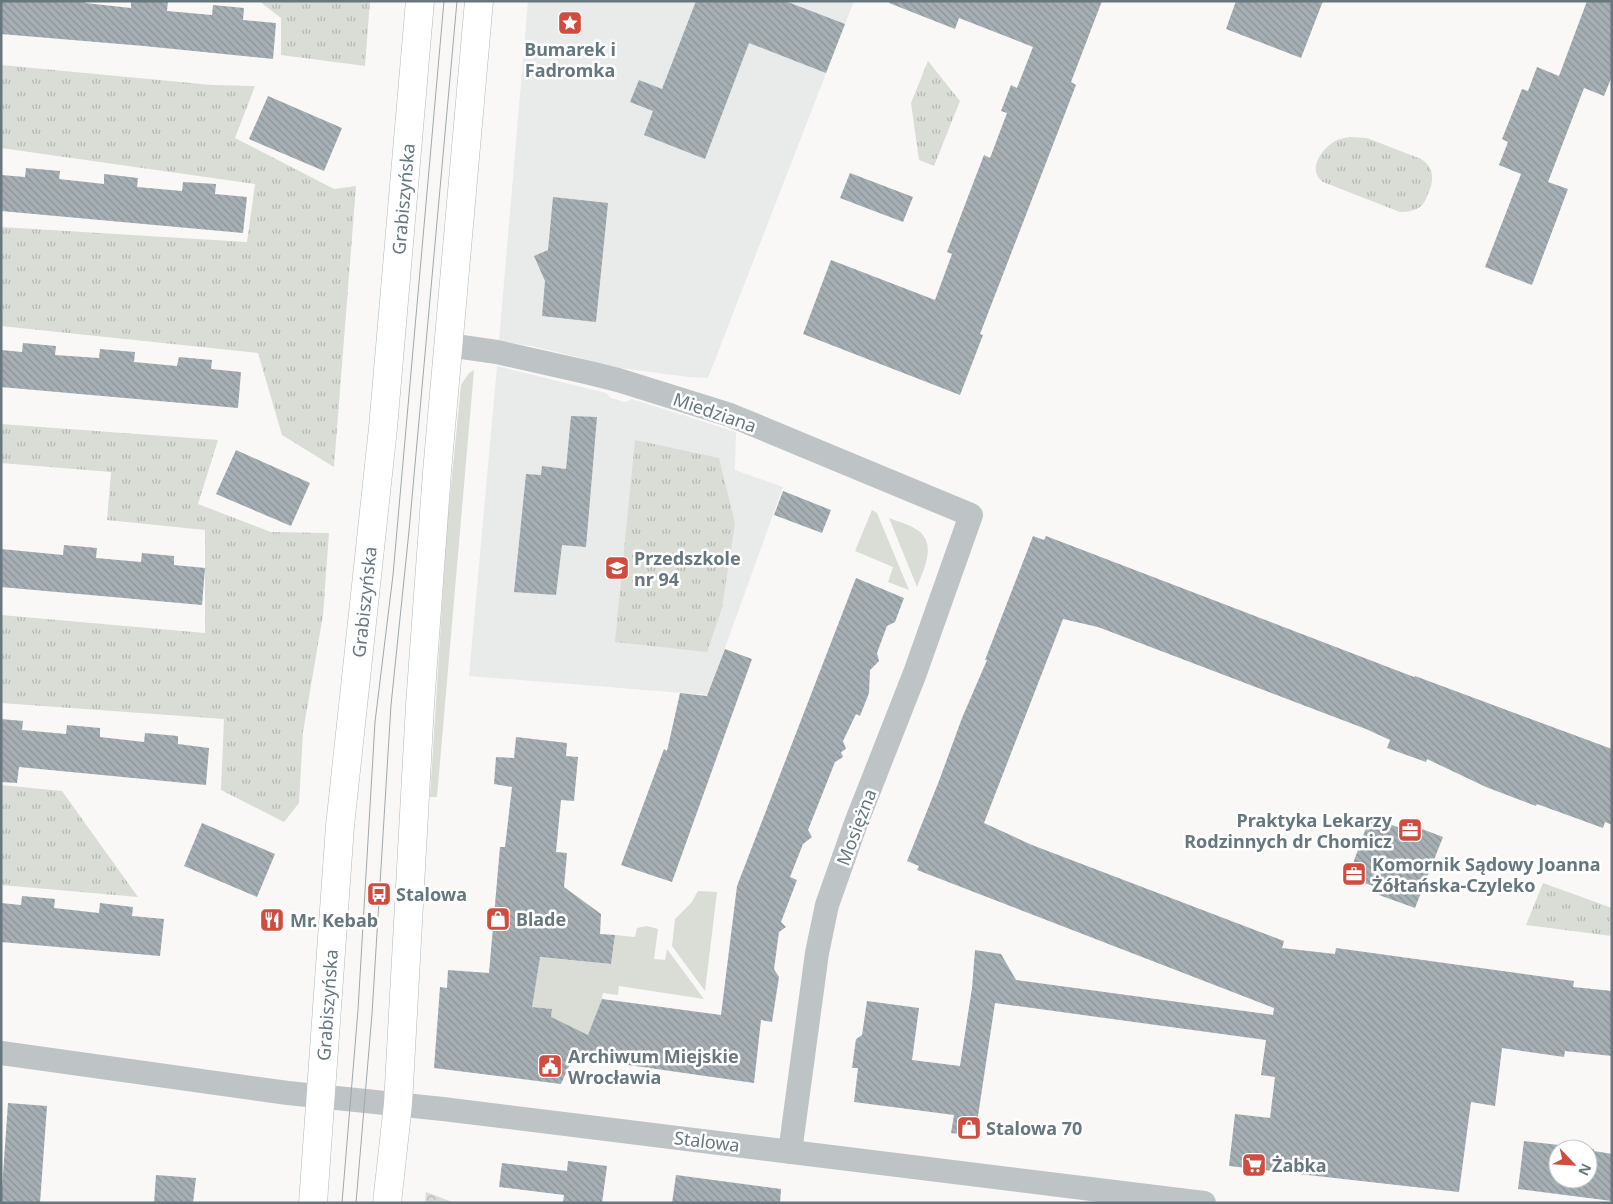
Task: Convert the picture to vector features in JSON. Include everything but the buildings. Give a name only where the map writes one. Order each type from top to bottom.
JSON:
[{"type":"main road","name":"Grabiszyńska","points":[[313,1203],[340,826],[382,428],[420,1]]},
{"type":"main road","points":[[387,1203],[398,1104],[420,695],[448,345],[479,1]]},
{"type":"street","name":"Miedziana","points":[[448,345],[498,352],[590,373],[730,415],[971,515]]},
{"type":"street","name":"Mosiężna","points":[[790,1152],[817,953],[827,905],[853,831],[915,673],[971,515]]},
{"type":"street","name":"Stalowa","points":[[1,1053],[320,1096],[1204,1203]]},
{"type":"shaded area","points":[[528,1],[854,1],[708,378],[621,368],[532,346],[499,341]]},
{"type":"shaded area","name":"Przedszkole nr 94","points":[[497,366],[606,393],[611,398],[625,402],[632,399],[736,432],[735,470],[783,487],[708,695],[469,676]]},
{"type":"green space","points":[[259,1],[370,1],[365,66],[281,55],[281,18]]},
{"type":"green space","points":[[928,61],[960,101],[934,166],[919,160],[911,103]]},
{"type":"green space","points":[[1,65],[212,85],[255,86],[235,138],[334,189],[356,186],[334,467],[282,435],[258,353],[1,326],[1,227],[247,242],[255,184],[1,148]]},
{"type":"green space","points":[[1350,137],[1367,138],[1421,159],[1426,163],[1431,170],[1432,179],[1428,194],[1421,206],[1413,210],[1400,212],[1323,182],[1316,173],[1319,156],[1334,142]]},
{"type":"green space","points":[[474,370],[437,797],[430,797],[447,526],[461,385],[469,373]]},
{"type":"green space","points":[[1,424],[218,440],[198,504],[271,532],[329,533],[323,615],[303,732],[299,803],[284,822],[221,790],[224,719],[1,703],[1,615],[205,633],[205,530],[107,520],[111,472],[1,463]]},
{"type":"green space","points":[[635,440],[719,458],[735,523],[722,608],[707,652],[615,642]]},
{"type":"green space","points":[[872,510],[877,513],[909,590],[888,582],[893,567],[855,551]]},
{"type":"green space","points":[[889,518],[909,525],[919,531],[927,544],[927,558],[917,587]]},
{"type":"green space","points":[[1,785],[62,791],[138,897],[1,885]]},
{"type":"green space","points":[[1543,883],[1612,908],[1612,936],[1526,925]]},
{"type":"green space","points":[[698,891],[717,892],[705,991],[672,946],[675,919],[691,903]]},
{"type":"green space","points":[[647,926],[658,929],[654,959],[665,960],[667,949],[704,999],[619,986],[618,995],[603,993],[599,1009],[588,1035],[582,1032],[549,1029],[552,1009],[532,1007],[537,957],[611,964],[615,935],[635,937],[637,928]]},
{"type":"green space","points":[[426,1192],[455,1203],[425,1203]]},
{"type":"tram line","points":[[342,1203],[358,1010],[375,722],[393,575],[444,1]]},
{"type":"tram line","points":[[356,1203],[372,1014],[391,705],[409,531],[457,1]]},
{"type":"place","name":"Bumarek i Fadromka","points":[[570,23]]},
{"type":"place","name":"Przedszkole nr 94","points":[[617,568]]},
{"type":"place","name":"Praktyka Lekarzy Rodzinnych dr Chomicz","points":[[1410,830]]},
{"type":"place","name":"Komornik Sądowy Joanna Żółtańska-Czyleko","points":[[1354,874]]},
{"type":"place","name":"Stalowa","points":[[379,894]]},
{"type":"place","name":"Blade","points":[[498,919]]},
{"type":"place","name":"Mr. Kebab","points":[[272,920]]},
{"type":"place","name":"Archiwum Miejskie Wrocławia","points":[[550,1066]]},
{"type":"place","name":"Stalowa 70","points":[[969,1128]]},
{"type":"place","name":"Żabka","points":[[1254,1165]]}]
